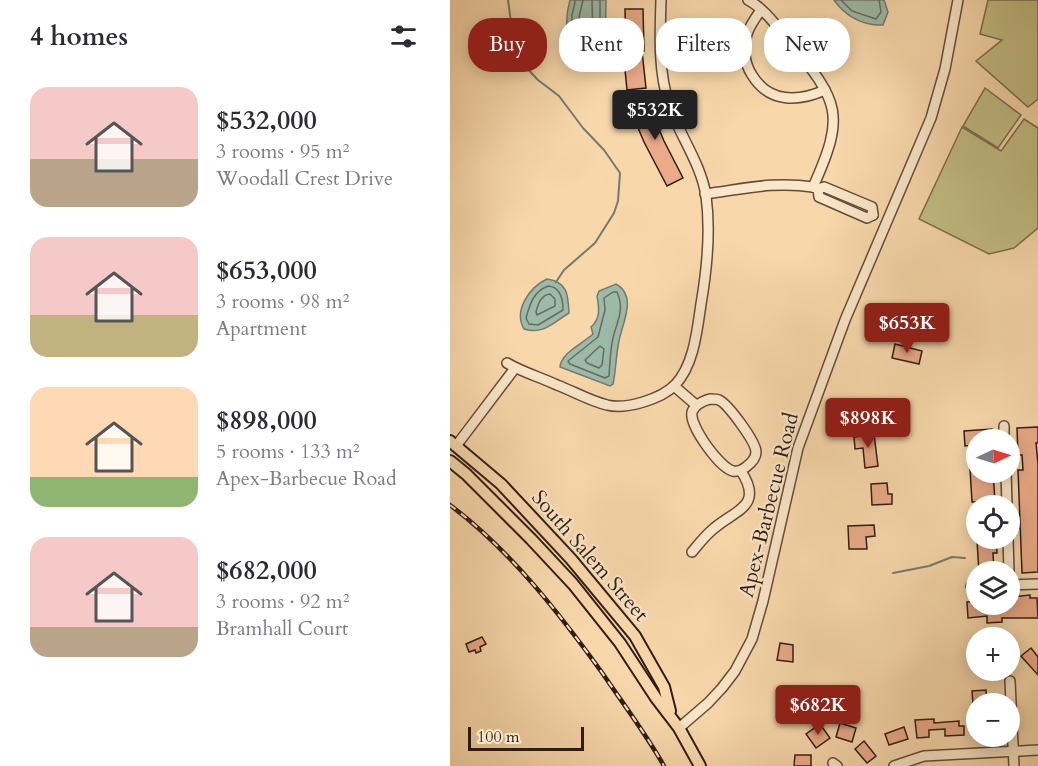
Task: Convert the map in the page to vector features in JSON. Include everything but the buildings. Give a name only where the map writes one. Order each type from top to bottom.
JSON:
[{"type":"main road","name":"South Salem Street","points":[[453,444],[501,484],[571,559],[635,636],[664,687],[675,722]]},
{"type":"main road","name":"South Salem Street","points":[[450,461],[466,474],[573,584],[620,643],[656,698],[675,722],[700,766]]},
{"type":"street","points":[[453,444],[511,365],[609,406],[640,404],[674,386],[687,366],[696,338],[709,234],[705,194],[691,152],[669,103],[660,52],[662,0]]},
{"type":"street","points":[[748,0],[761,10],[814,72],[834,110],[834,129],[816,188],[819,197],[867,218],[873,215],[888,220]]},
{"type":"street","name":"Apex-Barbecue Road","points":[[675,722],[708,703],[722,688],[735,671],[752,639],[798,448],[841,331],[935,106],[947,60],[958,0]]},
{"type":"street","points":[[761,10],[746,36],[744,53],[748,68],[757,84],[769,94],[786,99],[811,96],[825,90]]},
{"type":"street","points":[[705,194],[769,184],[792,184],[816,188]]},
{"type":"street","points":[[674,386],[696,405]]},
{"type":"street","points":[[710,399],[718,399],[726,405],[753,440],[756,452],[749,465],[741,471],[734,472],[727,468],[704,442],[693,422],[692,413],[696,405],[710,399]]},
{"type":"street","points":[[692,552],[711,530],[743,507],[747,501],[749,484],[741,471]]},
{"type":"street","points":[[1020,585],[1038,584]]},
{"type":"street","points":[[1010,681],[1014,766]]},
{"type":"street","points":[[894,766],[924,756],[1038,750]]},
{"type":"shaded area","points":[[988,0],[1038,0],[1038,99],[1028,107],[976,61],[1002,40],[980,34]]},
{"type":"shaded area","points":[[985,88],[1021,115],[998,148],[963,126]]},
{"type":"shaded area","points":[[1024,119],[1038,128],[1038,228],[1014,248],[989,254],[919,219],[962,127],[1001,151]]},
{"type":"water","points":[[570,0],[606,0],[606,18],[567,18]]},
{"type":"water","points":[[834,0],[884,0],[888,12],[883,25],[868,24],[849,15]]},
{"type":"water","points":[[547,279],[559,283],[566,290],[569,313],[542,329],[524,329],[521,314],[525,300],[529,293]]},
{"type":"water","points":[[616,284],[623,289],[626,296],[627,311],[618,346],[613,384],[610,386],[560,367],[568,353],[593,334],[591,327],[598,316],[599,291]]},
{"type":"waterway","points":[[508,0],[513,37],[521,62],[538,80],[559,96],[620,173],[618,201],[614,213],[595,243],[564,270],[556,282]]},
{"type":"waterway","points":[[893,573],[929,566],[952,557],[965,558]]},
{"type":"railway","points":[[450,505],[493,542],[533,584],[603,674],[664,766]]}]
